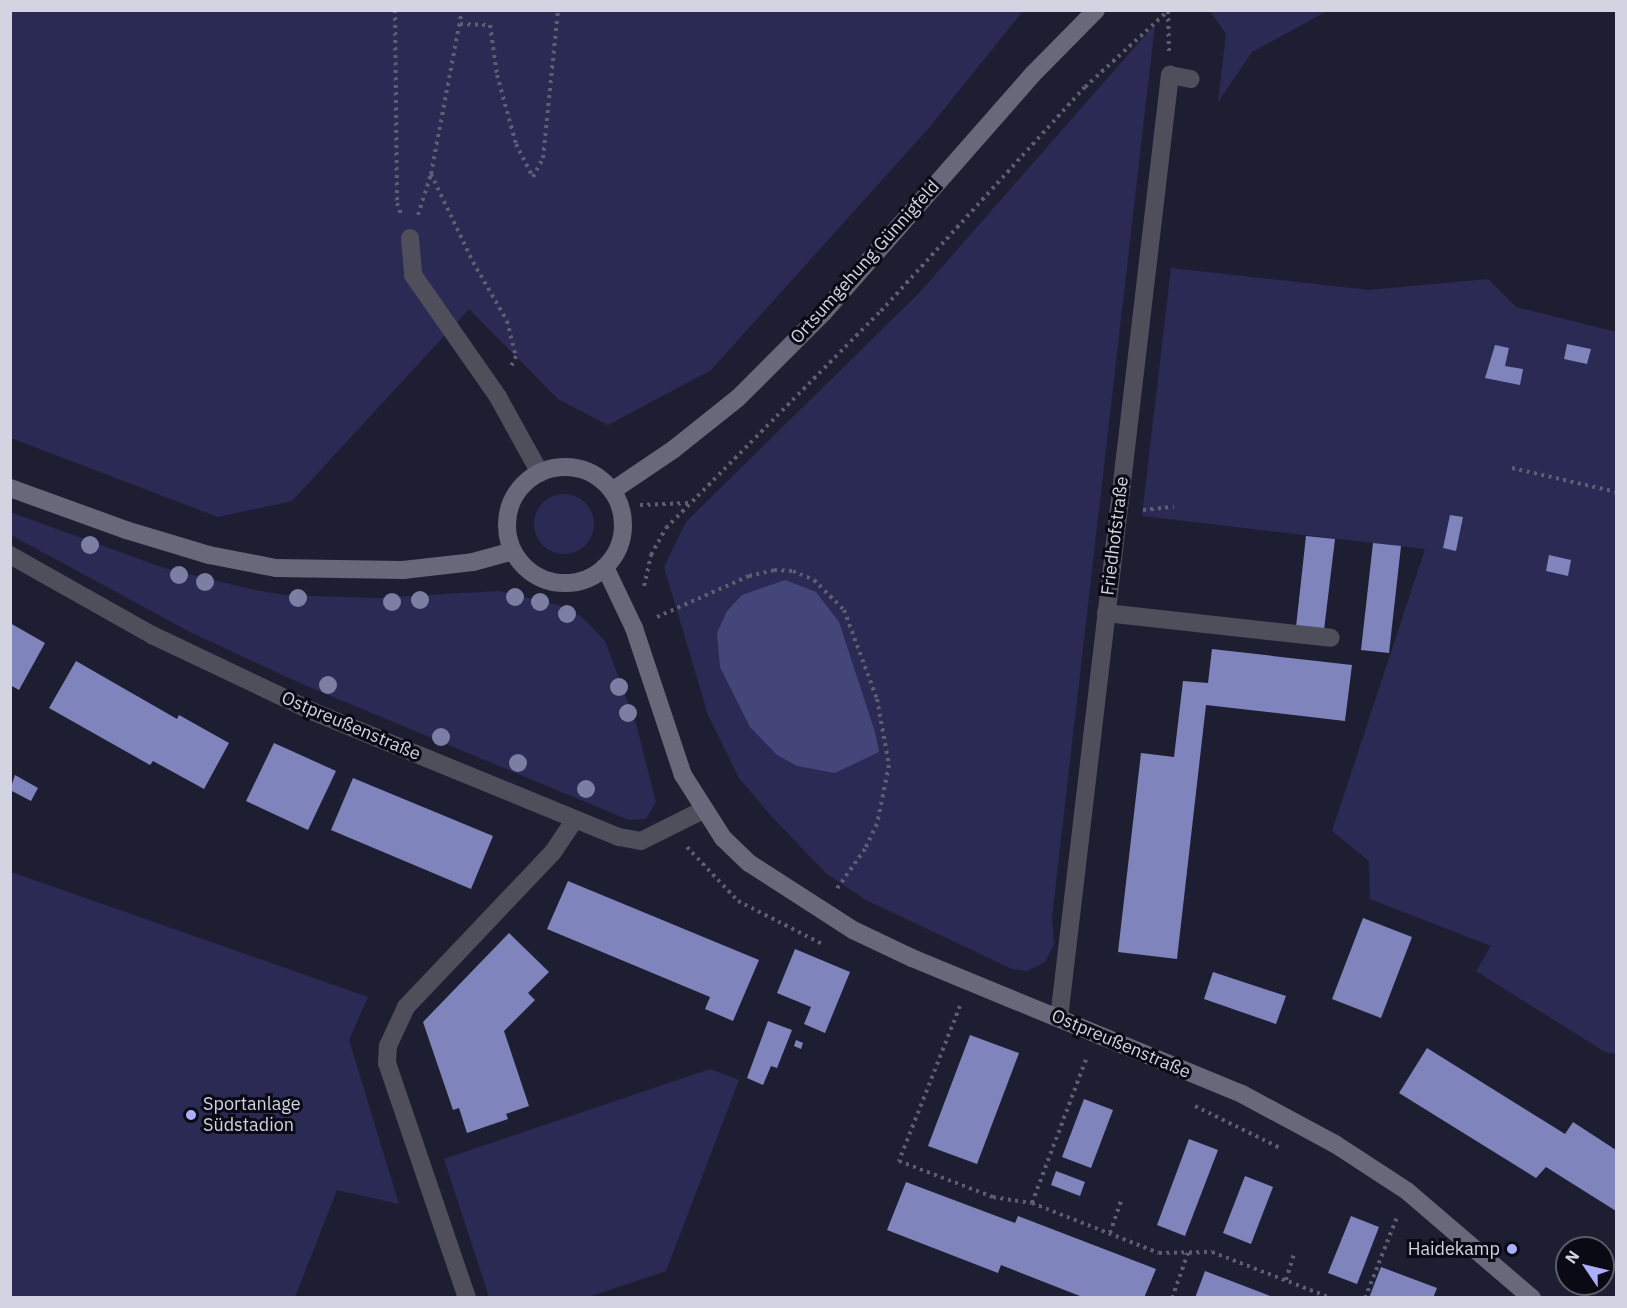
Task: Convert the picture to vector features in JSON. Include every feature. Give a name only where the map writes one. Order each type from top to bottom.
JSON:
[{"type":"street","name":"Ortsumgehung Günnigfeld","points":[[616,498],[738,398],[823,313],[1032,75],[1096,10]]},
{"type":"street","points":[[1170,75],[1191,79]]},
{"type":"street","name":"Friedhofstraße","points":[[1059,1017],[1170,75]]},
{"type":"street","points":[[410,237],[413,275],[498,397],[540,473]]},
{"type":"street","points":[[559,467],[579,469],[597,477],[616,498],[621,538],[604,567],[590,578],[555,582],[537,576],[513,550],[507,533],[514,497],[540,473],[559,467]]},
{"type":"street","points":[[10,488],[126,530],[209,555],[276,568],[403,570],[473,562],[513,550]]},
{"type":"street","name":"Ostpreußenstraße","points":[[10,555],[152,635],[222,669],[314,712],[574,820],[641,841],[703,810]]},
{"type":"street","name":"Ostpreußenstraße","points":[[604,567],[634,628],[683,775],[703,810],[723,838],[749,863],[821,911],[912,958],[1242,1094],[1335,1144],[1407,1191],[1532,1298]]},
{"type":"street","points":[[1106,613],[1330,638]]},
{"type":"street","points":[[467,1298],[387,1063],[387,1046],[406,1007],[554,852],[574,820]]},
{"type":"path","points":[[395,10],[397,203],[410,237]]},
{"type":"path","points":[[410,237],[431,174],[462,10]]},
{"type":"path","points":[[460,24],[490,25],[497,75],[516,144],[533,177],[543,158],[558,10]]},
{"type":"path","points":[[1168,11],[1170,75]]},
{"type":"path","points":[[634,628],[657,542],[690,503],[771,426],[881,311],[1085,87],[1168,11]]},
{"type":"path","points":[[431,174],[472,262],[507,321],[516,356],[498,397]]},
{"type":"path","points":[[1512,468],[1617,492]]},
{"type":"path","points":[[616,498],[690,503]]},
{"type":"path","points":[[634,628],[749,576],[774,570],[793,571],[814,580],[844,610],[877,699],[889,765],[885,794],[870,841],[821,911]]},
{"type":"path","points":[[673,827],[701,865],[738,901],[787,929],[831,948]]},
{"type":"path","points":[[950,999],[971,1008]]},
{"type":"path","points":[[961,1004],[899,1161],[993,1197],[1032,1203],[1159,1253],[1212,1252],[1331,1298]]},
{"type":"path","points":[[1032,1203],[1096,1033]]},
{"type":"path","points":[[1076,1052],[1096,1061]]},
{"type":"path","points":[[1185,1102],[1282,1149]]},
{"type":"path","points":[[1365,1298],[1407,1191]]},
{"type":"path","points":[[1110,1233],[1122,1199]]},
{"type":"path","points":[[1388,1210],[1406,1223]]},
{"type":"path","points":[[1172,1298],[1188,1253]]},
{"type":"path","points":[[1286,1280],[1294,1254]]},
{"type":"shaded area","points":[[10,11],[1023,11],[927,130],[711,370],[608,425],[558,399],[469,309],[292,501],[218,517],[11,438]]},
{"type":"shaded area","points":[[1210,11],[1327,11],[1252,52],[1218,102],[1226,34]]},
{"type":"shaded area","points":[[1155,24],[1052,917],[1054,944],[1045,962],[1027,971],[1012,969],[866,900],[827,874],[772,817],[739,778],[708,715],[664,567],[686,522],[920,292]]},
{"type":"shaded area","points":[[1171,268],[1369,290],[1488,279],[1516,307],[1616,332],[1616,1054],[1605,1052],[1476,971],[1491,946],[1370,899],[1369,861],[1332,831],[1425,549],[1142,516]]},
{"type":"shaded area","points":[[564,494],[581,499],[589,507],[594,524],[589,541],[581,549],[564,554],[547,549],[539,541],[534,524],[539,507],[547,499]]},
{"type":"shaded area","points":[[10,512],[164,568],[284,595],[376,598],[499,591],[558,605],[582,617],[605,641],[636,724],[656,802],[646,819],[629,820],[302,684],[190,632],[11,535]]},
{"type":"shaded area","points":[[785,580],[816,592],[839,622],[875,732],[879,752],[835,773],[797,766],[777,755],[750,727],[720,667],[717,633],[727,611],[742,595]]},
{"type":"shaded area","name":"Sportanlage Südstadion","points":[[11,872],[368,997],[349,1040],[399,1204],[337,1190],[295,1297],[11,1297]]},
{"type":"shaded area","points":[[710,1069],[739,1080],[666,1271],[588,1297],[489,1297],[444,1159]]},
{"type":"building","points":[[1567,344],[1591,349],[1587,364],[1564,359]]},
{"type":"building","points":[[1495,345],[1509,348],[1505,366],[1523,369],[1520,385],[1485,378]]},
{"type":"building","points":[[1450,515],[1463,517],[1456,551],[1443,548]]},
{"type":"building","points":[[1306,536],[1335,539],[1324,630],[1296,627]]},
{"type":"building","points":[[1373,543],[1401,546],[1389,653],[1361,650]]},
{"type":"building","points":[[1549,555],[1571,560],[1568,576],[1546,571]]},
{"type":"building","points":[[10,623],[45,643],[19,690],[10,685]]},
{"type":"building","points":[[1212,649],[1352,665],[1345,721],[1206,705],[1177,959],[1118,952],[1141,753],[1174,757],[1183,681],[1208,683]]},
{"type":"building","points":[[76,661],[177,719],[179,715],[229,743],[204,789],[153,761],[150,765],[49,708]]},
{"type":"building","points":[[274,743],[336,771],[308,830],[246,801]]},
{"type":"building","points":[[15,775],[38,788],[31,801],[10,790]]},
{"type":"building","points":[[353,778],[493,836],[471,889],[331,830]]},
{"type":"building","points":[[568,881],[759,960],[733,1021],[705,1009],[710,997],[547,929]]},
{"type":"building","points":[[1363,918],[1412,937],[1381,1018],[1332,999]]},
{"type":"building","points":[[509,933],[549,972],[528,993],[535,1000],[504,1031],[529,1106],[506,1114],[508,1119],[467,1133],[459,1108],[453,1110],[423,1022]]},
{"type":"building","points":[[795,949],[850,972],[825,1033],[804,1024],[811,1007],[777,993]]},
{"type":"building","points":[[1213,972],[1286,996],[1276,1024],[1204,999]]},
{"type":"building","points":[[768,1021],[792,1030],[777,1068],[771,1066],[763,1085],[747,1078]]},
{"type":"building","points":[[970,1035],[1019,1053],[977,1164],[928,1146]]},
{"type":"building","points":[[796,1040],[803,1043],[801,1049],[794,1046]]},
{"type":"building","points":[[1427,1048],[1565,1134],[1573,1122],[1616,1150],[1616,1211],[1546,1167],[1536,1178],[1399,1093]]},
{"type":"building","points":[[1084,1099],[1113,1110],[1091,1168],[1062,1157]]},
{"type":"building","points":[[1189,1139],[1218,1150],[1185,1236],[1157,1225]]},
{"type":"building","points":[[1056,1171],[1085,1182],[1080,1196],[1051,1185]]},
{"type":"building","points":[[1245,1176],[1273,1187],[1251,1244],[1223,1233]]},
{"type":"building","points":[[906,1182],[1015,1223],[1018,1216],[1156,1269],[1144,1298],[1085,1298],[1001,1265],[998,1273],[887,1230]]},
{"type":"building","points":[[1351,1216],[1379,1227],[1357,1284],[1328,1273]]},
{"type":"building","points":[[1381,1267],[1437,1288],[1433,1298],[1369,1298]]},
{"type":"building","points":[[1205,1271],[1260,1292],[1275,1298],[1195,1298]]},
{"type":"place","name":"Sportanlage Südstadion","points":[[191,1115]]},
{"type":"place","name":"Haidekamp","points":[[1512,1249]]}]
